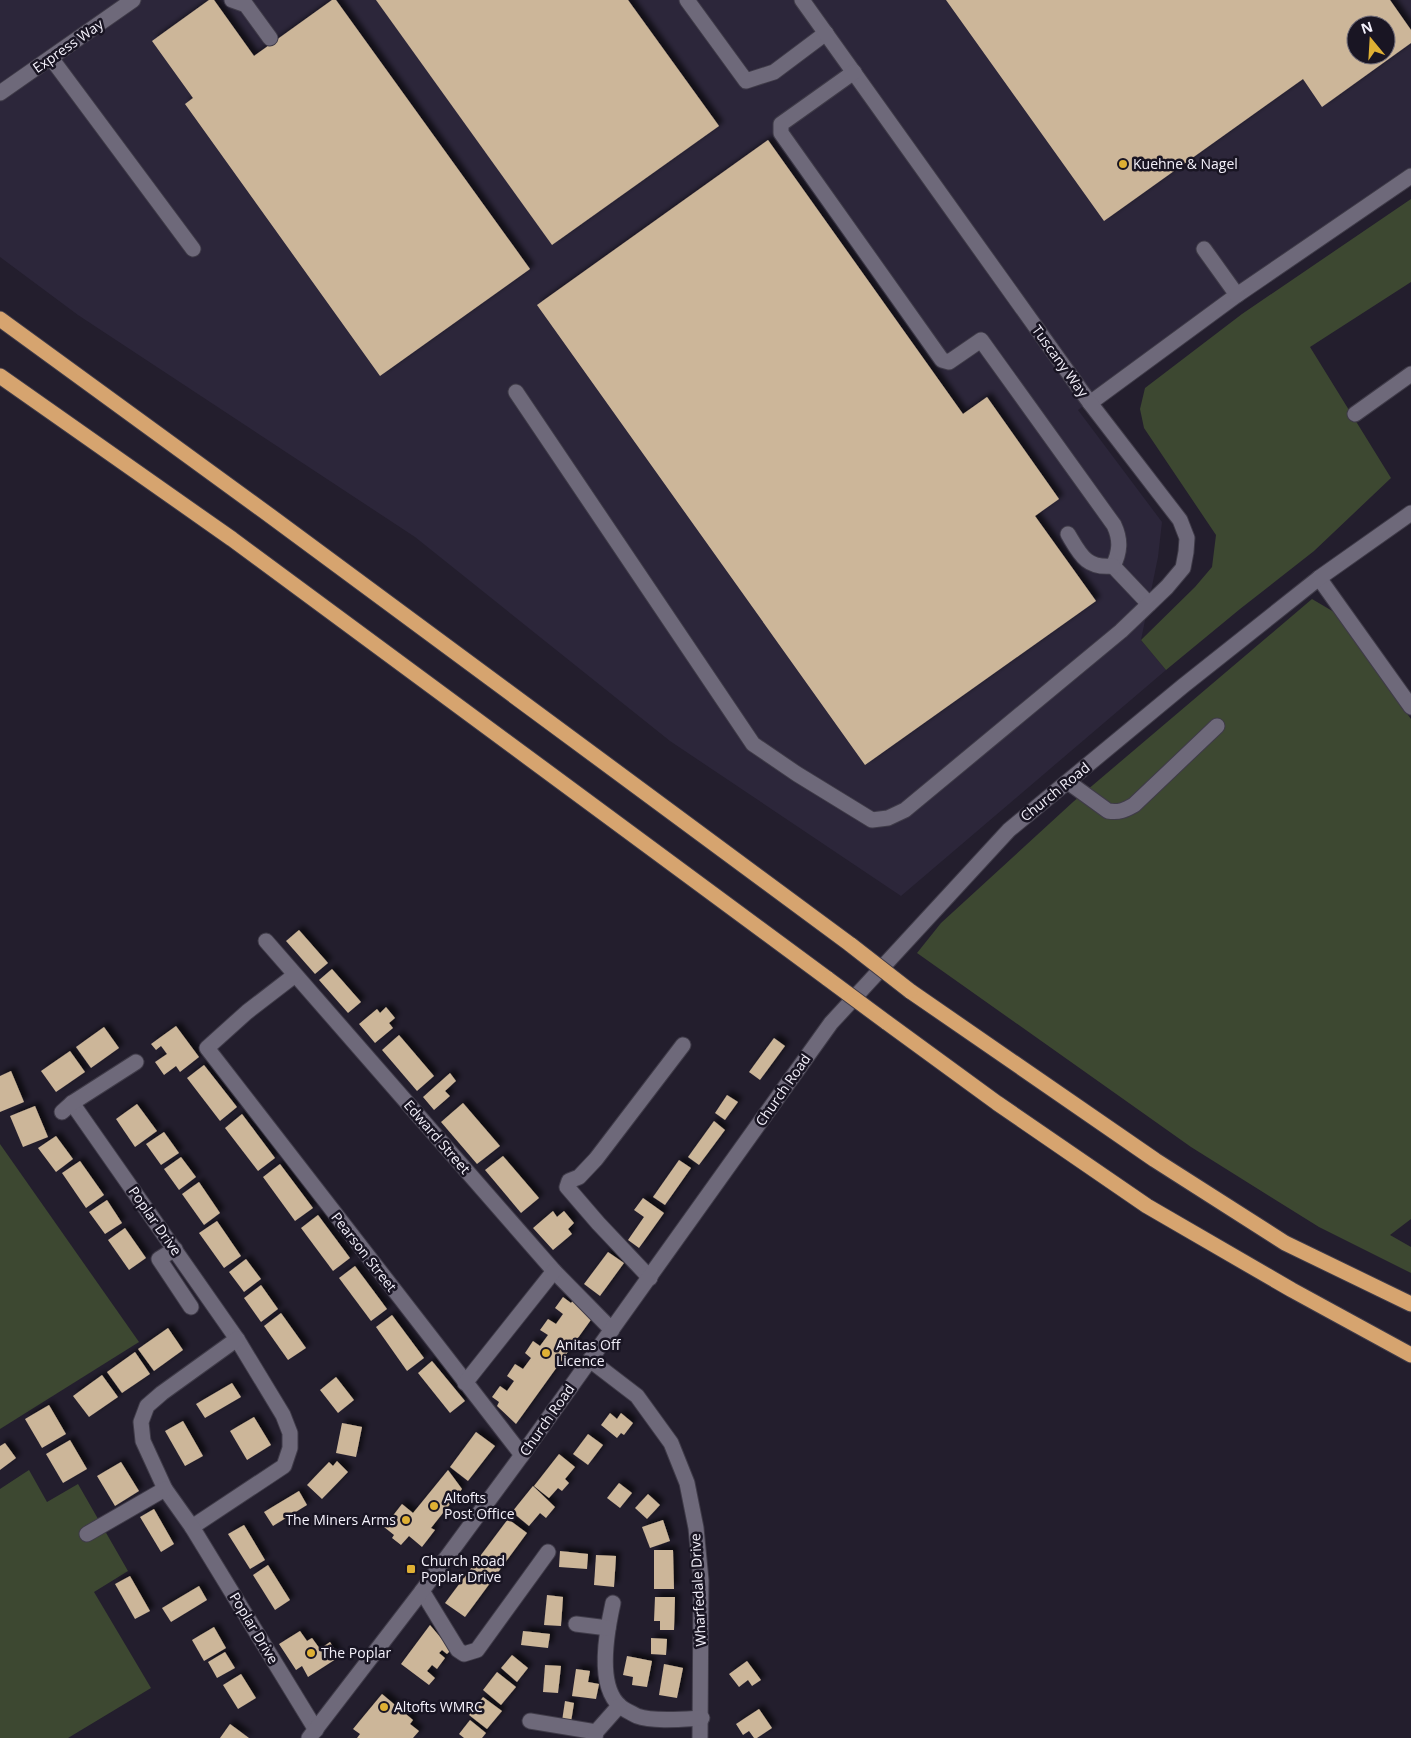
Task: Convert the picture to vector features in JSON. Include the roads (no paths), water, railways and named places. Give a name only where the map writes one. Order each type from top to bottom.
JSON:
[{"type":"highway","points":[[0,319],[281,523],[851,945],[910,991],[1155,1160],[1285,1243],[1411,1304]]},
{"type":"highway","points":[[0,376],[232,539],[997,1103],[1147,1206],[1292,1290],[1411,1354]]},
{"type":"street","name":"Express Way","points":[[1,92],[133,0]]},
{"type":"street","points":[[232,0],[246,5],[270,38]]},
{"type":"street","points":[[687,0],[746,81],[774,72],[826,33]]},
{"type":"street","name":"Tuscany Way","points":[[802,0],[1090,403],[1237,295],[1411,176]]},
{"type":"street","points":[[51,58],[193,248]]},
{"type":"street","points":[[854,72],[781,124],[781,132],[942,360],[949,362],[981,340],[1114,525],[1118,533],[1120,552],[1113,566]]},
{"type":"street","points":[[1204,249],[1237,295]]},
{"type":"street","points":[[1355,414],[1411,374]]},
{"type":"street","points":[[516,392],[753,744],[797,774],[872,820],[888,818],[905,810],[1121,631],[1183,568],[1187,538],[1180,520],[1090,403]]},
{"type":"street","name":"Church Road","points":[[313,1734],[422,1591],[522,1455],[831,1023],[1009,830],[1183,686],[1319,578],[1411,513]]},
{"type":"street","points":[[1068,534],[1087,561],[1104,567],[1113,566]]},
{"type":"street","points":[[1113,566],[1149,604]]},
{"type":"street","points":[[1319,578],[1411,707]]},
{"type":"street","points":[[1068,782],[1108,811],[1123,811],[1134,805],[1217,726]]},
{"type":"street","name":"Edward Street","points":[[266,941],[554,1271],[612,1330]]},
{"type":"street","name":"Pearson Street","points":[[295,975],[247,1012],[207,1048],[522,1455]]},
{"type":"street","points":[[650,1278],[567,1187],[569,1182],[579,1177],[596,1159],[683,1045]]},
{"type":"street","name":"Poplar Drive","points":[[136,1062],[67,1108],[175,1249],[237,1339],[283,1415],[290,1433],[290,1448],[284,1466],[192,1526]]},
{"type":"street","points":[[175,1249],[158,1259],[191,1307]]},
{"type":"street","points":[[465,1383],[554,1271]]},
{"type":"street","name":"Poplar Drive","points":[[237,1339],[147,1406],[141,1422],[143,1441],[165,1489],[192,1526],[313,1734]]},
{"type":"street","name":"Wharfedale Drive","points":[[590,1360],[637,1396],[671,1443],[687,1483],[696,1528],[701,1580],[702,1718],[700,1738]]},
{"type":"street","points":[[87,1534],[165,1489]]},
{"type":"street","points":[[422,1591],[458,1650],[464,1654],[477,1650],[548,1552]]},
{"type":"street","points":[[614,1603],[605,1651],[606,1673],[610,1691],[619,1706],[638,1716],[665,1720],[702,1718]]},
{"type":"street","points":[[576,1624],[608,1628]]},
{"type":"street","points":[[530,1721],[554,1732],[595,1735],[619,1706]]},
{"type":"place","name":"Kuehne & Nagel","points":[[1123,164]]},
{"type":"place","name":"Anitas Off Licence","points":[[546,1353]]},
{"type":"place","name":"Altofts Post Office","points":[[434,1506]]},
{"type":"place","name":"The Miners Arms","points":[[406,1520]]},
{"type":"place","name":"Church Road Poplar Drive","points":[[411,1569]]},
{"type":"place","name":"The Poplar","points":[[311,1653]]},
{"type":"place","name":"Altofts WMRC","points":[[384,1707]]}]
